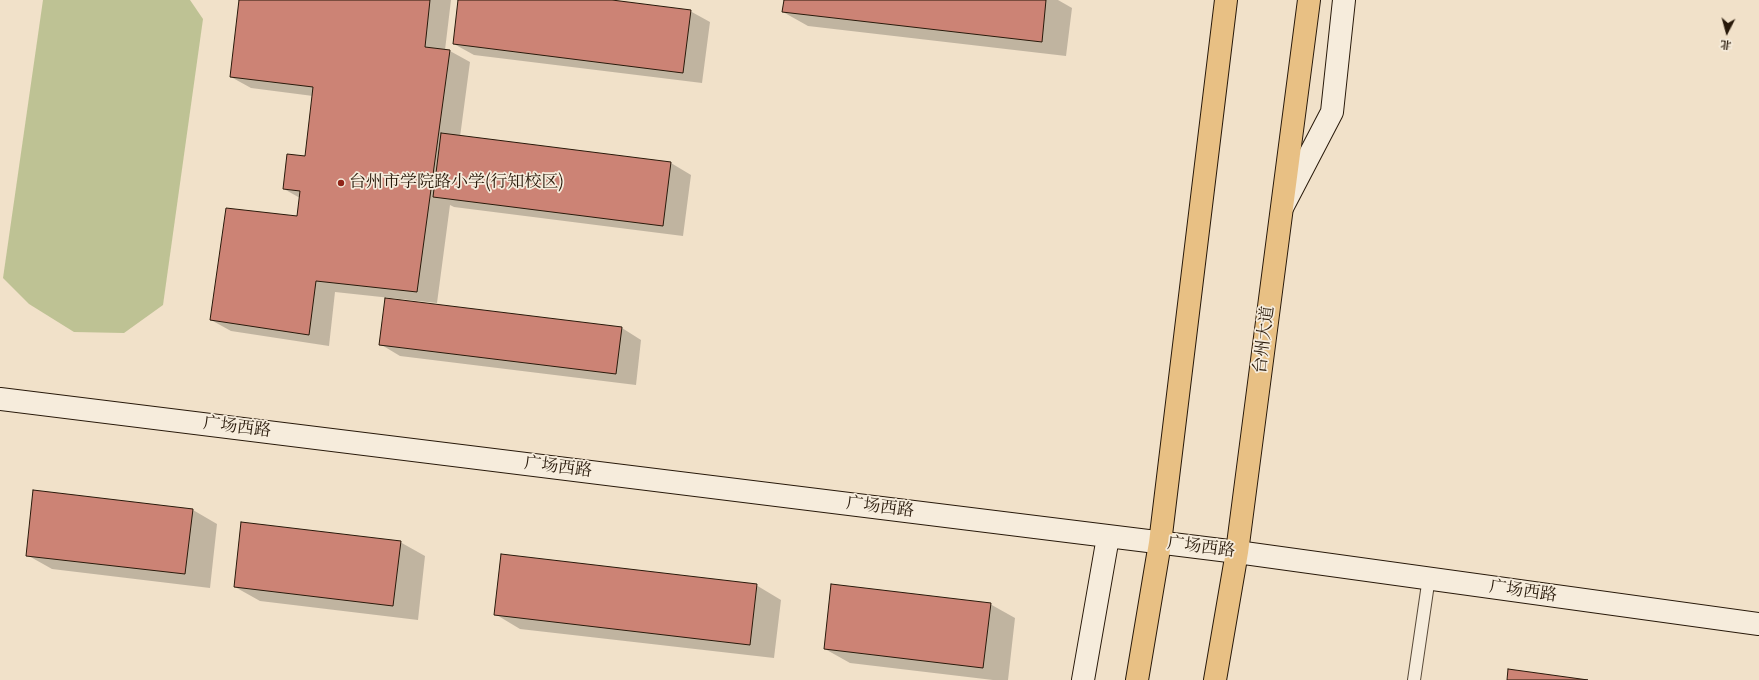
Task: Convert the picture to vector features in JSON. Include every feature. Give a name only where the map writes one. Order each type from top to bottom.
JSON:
[{"type":"main road","points":[[1137,680],[1160,543],[1226,0]]},
{"type":"main road","name":"台州大道","points":[[1215,680],[1237,552],[1308,0]]},
{"type":"main road","points":[[1282,209],[1332,112],[1344,0]]},
{"type":"main road","name":"广场西路","points":[[0,399],[1237,552],[1759,624]]},
{"type":"main road","points":[[1083,680],[1108,537]]},
{"type":"lane","points":[[1414,680],[1429,578]]},
{"type":"green space","points":[[43,0],[190,0],[203,19],[163,305],[124,333],[74,332],[29,304],[3,278]]},
{"type":"building","points":[[239,0],[430,0],[425,47],[450,50],[417,292],[316,281],[309,335],[210,320],[226,208],[297,216],[300,191],[283,189],[287,154],[305,156],[313,87],[230,77]]},
{"type":"building","points":[[458,0],[612,0],[691,10],[683,73],[453,44]]},
{"type":"building","points":[[784,0],[1046,0],[1042,42],[782,12]]},
{"type":"building","points":[[441,133],[671,162],[663,226],[433,197]]},
{"type":"building","points":[[385,298],[622,327],[616,374],[379,345]]},
{"type":"building","points":[[33,490],[193,509],[185,574],[26,556]]},
{"type":"building","points":[[241,522],[401,541],[393,606],[234,587]]},
{"type":"building","points":[[501,554],[757,584],[750,645],[494,615]]},
{"type":"building","points":[[831,584],[991,603],[983,668],[824,649]]},
{"type":"building","points":[[1508,669],[1588,680],[1507,680]]},
{"type":"place","name":"台州市学院路小学(行知校区)","points":[[341,183]]}]
